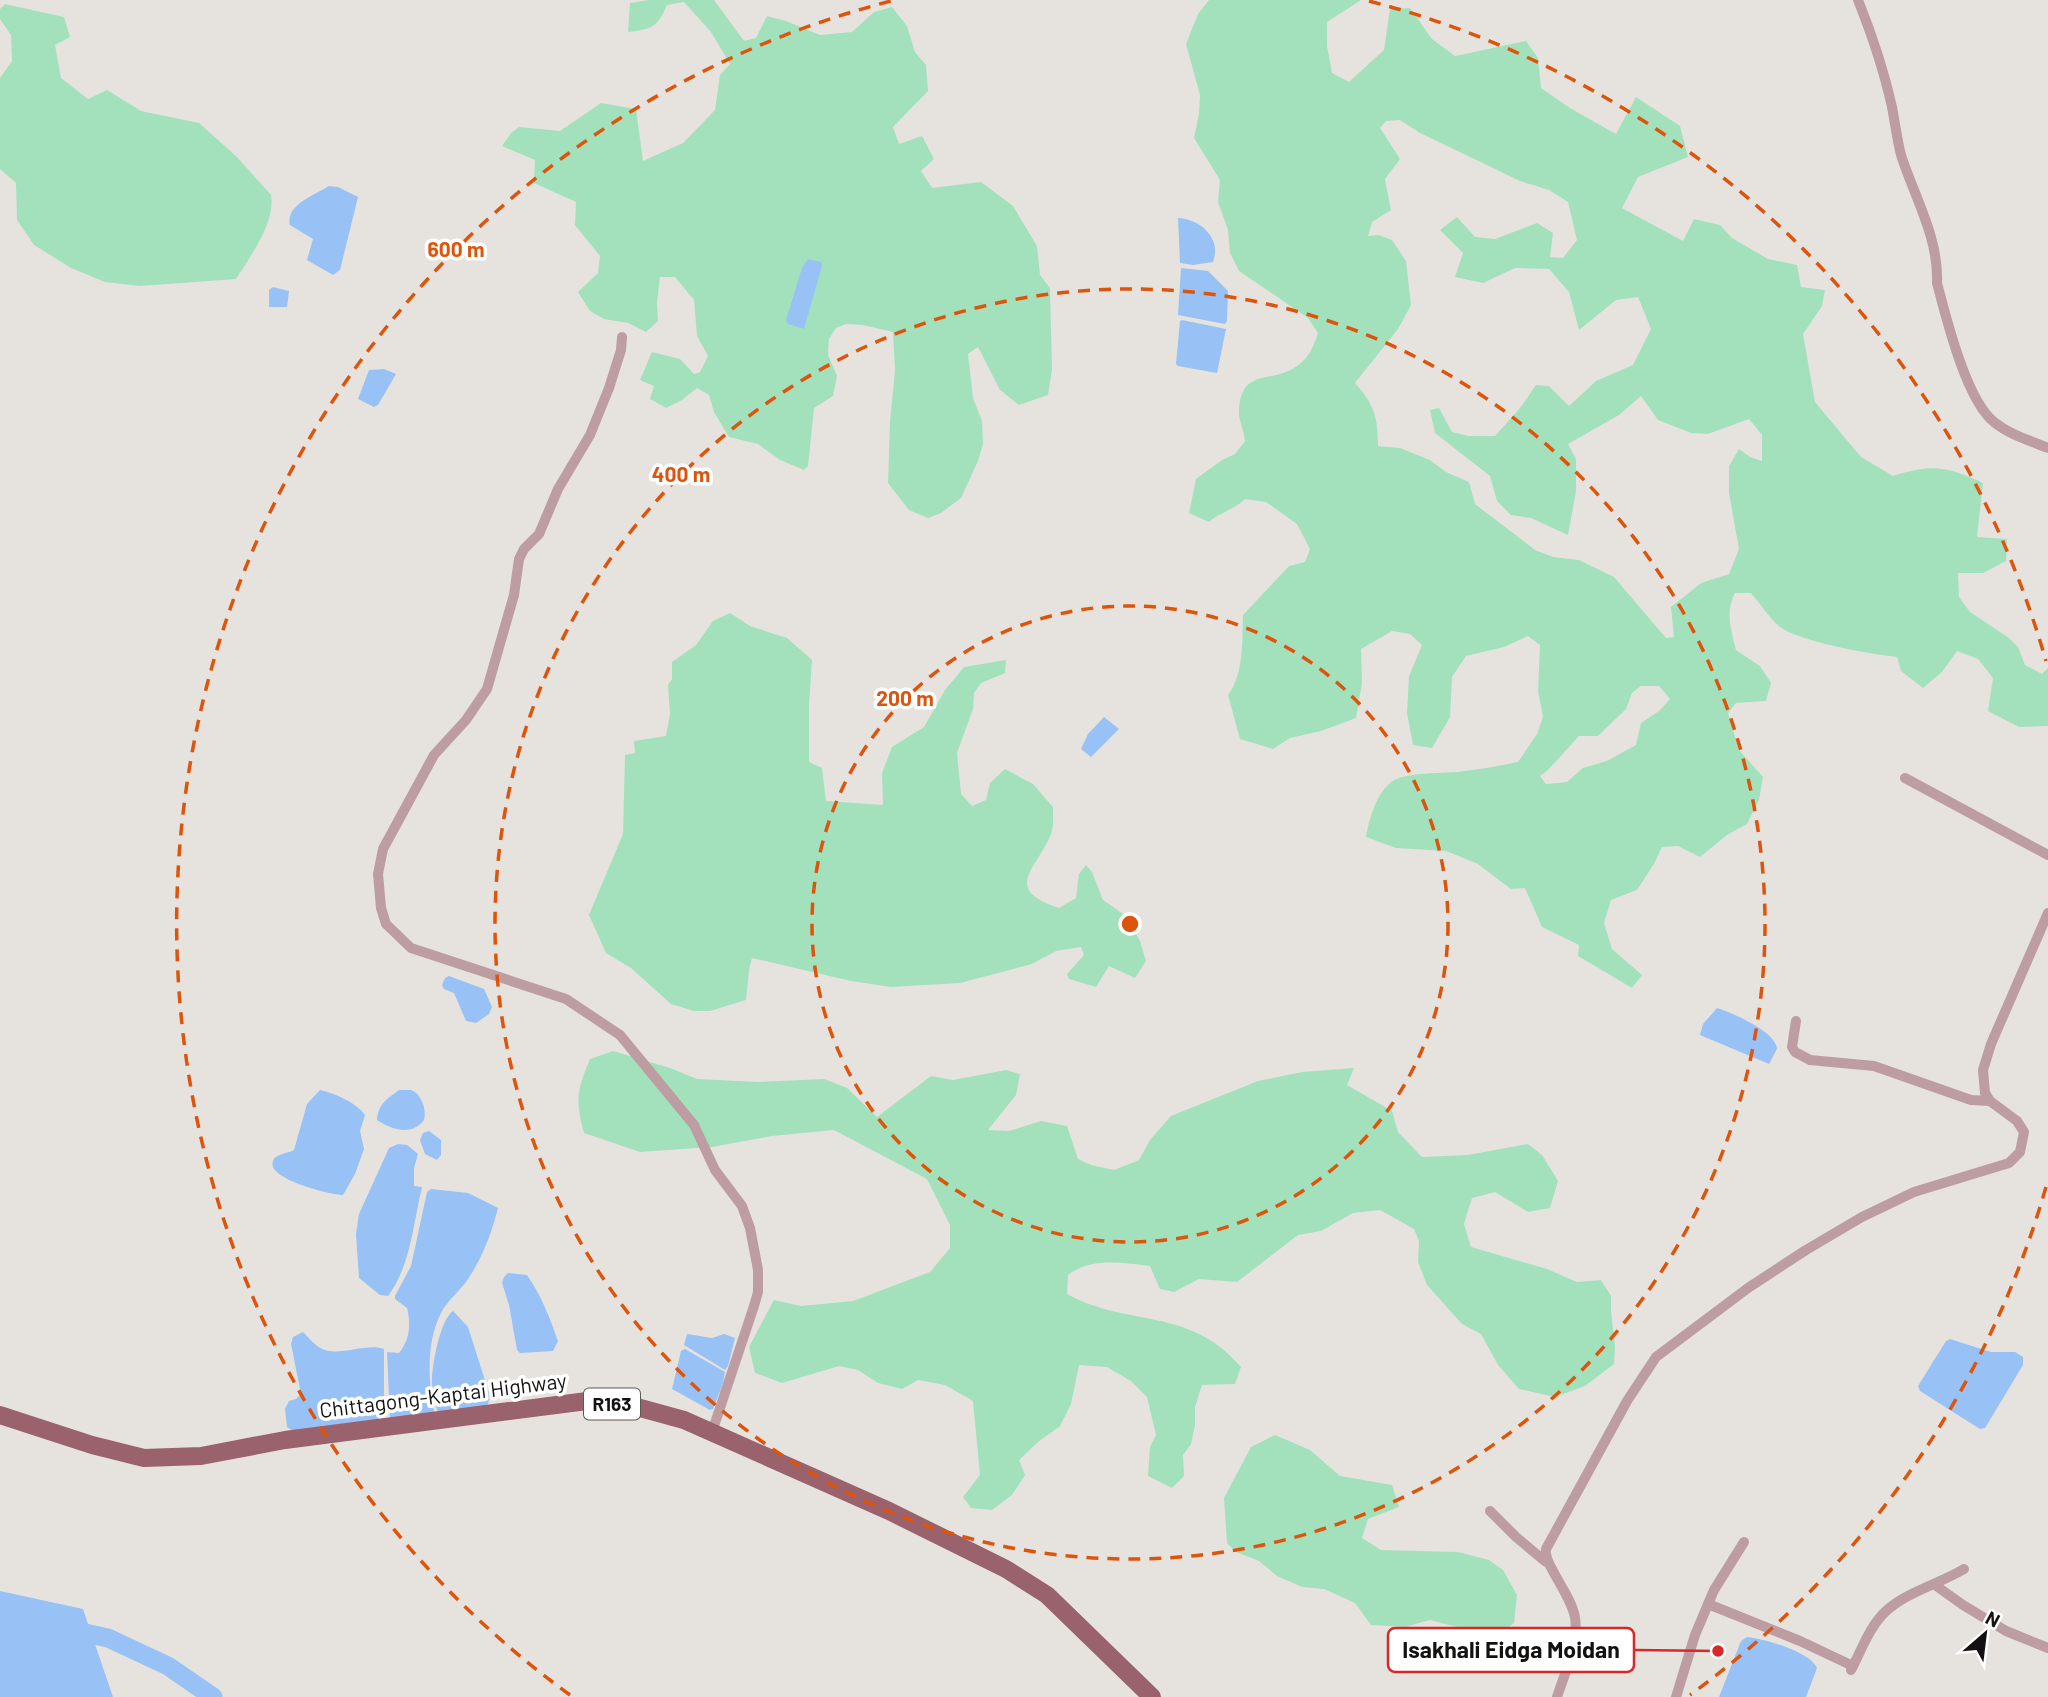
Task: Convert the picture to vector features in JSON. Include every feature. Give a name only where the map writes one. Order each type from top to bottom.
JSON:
[{"type":"main road","name":"Chittagong-Kaptai Highway","points":[[0,1415],[92,1445],[144,1458],[201,1456],[285,1440],[587,1401],[633,1406],[684,1420],[712,1432],[888,1511],[1006,1569],[1047,1595],[1152,1697]]},
{"type":"street","points":[[1858,0],[1885,79],[1902,156],[1931,242],[1937,283],[1954,348],[1989,418],[2012,434],[2048,448]]},
{"type":"street","points":[[622,337],[621,350],[609,388],[590,435],[558,489],[539,534],[519,558],[511,607],[487,689],[466,720],[436,750],[383,849],[378,866],[380,900],[386,924],[411,948],[566,999],[589,1012],[620,1035],[694,1125],[715,1170],[742,1206],[753,1240],[758,1270],[758,1292],[712,1432]]},
{"type":"street","points":[[1905,778],[2048,855]]},
{"type":"street","points":[[1546,1562],[1546,1549],[1627,1401],[1656,1357],[1748,1289],[1862,1217],[1914,1192],[2009,1163],[2020,1152],[2024,1132],[2017,1121],[1990,1101],[1986,1093],[1983,1070],[1991,1044],[2048,913]]},
{"type":"street","points":[[1796,1020],[1792,1047],[1795,1052],[1810,1060],[1874,1066],[1913,1082],[1971,1100],[1990,1101]]},
{"type":"street","points":[[1490,1511],[1546,1562],[1559,1578],[1571,1602],[1575,1640],[1557,1697]]},
{"type":"street","points":[[1676,1697],[1695,1635],[1714,1590],[1744,1542]]},
{"type":"street","points":[[1708,1604],[1800,1641],[1852,1668],[1885,1612],[1964,1569]]},
{"type":"street","points":[[1936,1585],[2006,1631],[2048,1648]]},
{"type":"green space","points":[[649,0],[714,0],[744,41],[756,38],[767,16],[820,35],[852,32],[874,12],[892,7],[907,26],[915,52],[926,65],[928,91],[893,127],[899,144],[922,136],[934,159],[921,171],[932,188],[981,182],[1013,206],[1037,246],[1040,275],[1050,288],[1052,370],[1048,395],[1019,405],[1000,390],[978,347],[968,354],[973,398],[982,421],[983,444],[961,498],[941,513],[928,518],[909,510],[888,483],[895,371],[893,332],[863,325],[846,324],[836,328],[829,339],[828,355],[837,376],[833,396],[814,408],[808,466],[804,470],[780,460],[758,444],[729,437],[714,412],[709,395],[697,388],[666,408],[650,399],[654,386],[640,380],[652,352],[680,359],[694,374],[700,372],[708,356],[697,336],[694,300],[675,277],[660,277],[658,321],[646,332],[628,323],[604,319],[590,311],[578,292],[598,273],[600,256],[575,225],[576,202],[534,183],[535,160],[502,146],[519,127],[560,131],[601,103],[636,109],[643,161],[683,143],[715,110],[720,75],[730,64],[711,32],[684,2],[667,5],[653,26],[628,32],[630,3]]},
{"type":"green space","points":[[1209,0],[1361,0],[1327,22],[1327,46],[1332,73],[1349,82],[1384,50],[1390,9],[1410,8],[1432,39],[1455,56],[1526,41],[1538,58],[1541,88],[1616,134],[1636,97],[1680,126],[1688,157],[1638,177],[1622,208],[1683,241],[1694,219],[1720,225],[1732,238],[1768,259],[1797,265],[1801,287],[1825,290],[1822,306],[1803,334],[1815,402],[1861,457],[1893,476],[1929,468],[1949,470],[1983,483],[1977,537],[2007,539],[2006,561],[1983,573],[1958,573],[1959,597],[1970,612],[2018,647],[2025,665],[2042,674],[2048,668],[2048,726],[2019,727],[1988,711],[1993,678],[1978,659],[1957,651],[1942,672],[1923,688],[1901,671],[1897,657],[1803,638],[1780,627],[1751,593],[1735,593],[1730,614],[1736,650],[1760,666],[1771,683],[1766,701],[1736,703],[1728,713],[1739,750],[1763,777],[1759,800],[1747,824],[1727,835],[1700,857],[1678,846],[1662,847],[1637,890],[1611,900],[1604,923],[1612,949],[1642,975],[1632,988],[1578,956],[1579,945],[1542,927],[1525,888],[1511,889],[1478,864],[1446,851],[1396,848],[1366,837],[1377,801],[1385,788],[1396,779],[1518,762],[1537,734],[1543,717],[1538,691],[1540,645],[1528,636],[1504,647],[1466,656],[1452,677],[1450,717],[1432,748],[1413,745],[1407,713],[1409,676],[1422,645],[1410,634],[1392,631],[1361,649],[1362,683],[1356,718],[1321,731],[1290,738],[1273,749],[1240,739],[1228,695],[1240,667],[1243,615],[1289,566],[1305,562],[1310,549],[1297,524],[1266,502],[1245,499],[1209,522],[1189,513],[1196,479],[1235,454],[1245,441],[1239,413],[1245,388],[1258,379],[1285,372],[1299,365],[1309,353],[1318,333],[1308,318],[1239,271],[1230,253],[1228,230],[1218,202],[1220,180],[1194,138],[1200,95],[1186,44],[1198,14]],"holes":[[[1400,120],[1420,133],[1520,181],[1549,190],[1568,202],[1577,240],[1563,258],[1550,257],[1553,233],[1537,223],[1495,239],[1475,237],[1457,217],[1440,230],[1463,253],[1455,277],[1483,283],[1515,268],[1549,269],[1569,292],[1579,330],[1616,300],[1638,297],[1651,329],[1633,365],[1596,381],[1569,406],[1549,386],[1536,385],[1495,436],[1469,436],[1452,432],[1439,408],[1430,410],[1435,433],[1490,476],[1497,501],[1511,515],[1531,518],[1568,535],[1576,491],[1576,459],[1568,444],[1619,415],[1641,396],[1658,420],[1691,433],[1708,434],[1749,419],[1762,435],[1762,461],[1739,449],[1729,466],[1729,493],[1739,549],[1729,574],[1701,583],[1671,607],[1674,637],[1666,638],[1614,577],[1579,560],[1553,557],[1535,550],[1475,504],[1469,482],[1446,472],[1430,460],[1400,448],[1378,446],[1374,412],[1355,383],[1398,329],[1411,305],[1406,261],[1392,240],[1378,235],[1368,236],[1372,222],[1391,210],[1385,179],[1400,159],[1380,128],[1386,121]],[[1641,686],[1659,686],[1670,699],[1659,711],[1641,723],[1636,745],[1607,761],[1583,768],[1567,782],[1546,784],[1540,776],[1579,736],[1598,736],[1626,709],[1632,693]]]},
{"type":"green space","points":[[5,4],[64,17],[70,37],[55,45],[61,78],[88,99],[107,90],[141,111],[199,123],[237,157],[271,195],[272,205],[266,228],[236,279],[140,286],[105,282],[71,268],[34,245],[17,220],[16,183],[0,169],[0,78],[12,61],[11,35],[0,19],[0,9]]},
{"type":"green space","points":[[730,613],[750,626],[787,638],[812,660],[809,762],[822,768],[826,801],[883,805],[882,773],[892,747],[924,727],[945,690],[964,667],[1006,660],[1005,673],[981,683],[974,693],[973,709],[957,753],[961,794],[972,806],[986,800],[990,783],[1005,769],[1033,784],[1053,807],[1053,828],[1028,877],[1027,885],[1031,893],[1041,901],[1059,908],[1076,898],[1079,874],[1086,865],[1092,872],[1103,900],[1126,916],[1140,941],[1146,961],[1135,978],[1109,966],[1096,987],[1069,979],[1067,974],[1084,955],[1081,947],[1056,951],[1032,964],[960,983],[891,987],[851,981],[752,958],[746,1000],[710,1011],[694,1011],[671,1004],[631,968],[606,953],[589,915],[623,834],[625,755],[635,753],[634,741],[666,736],[670,714],[668,685],[672,679],[672,662],[696,645],[713,621]]},
{"type":"green space","points":[[613,1051],[697,1079],[759,1082],[824,1079],[847,1088],[877,1117],[931,1076],[953,1080],[1006,1070],[1020,1074],[1016,1095],[988,1130],[1009,1131],[1041,1121],[1067,1126],[1078,1159],[1114,1170],[1139,1160],[1150,1140],[1171,1116],[1258,1081],[1302,1072],[1354,1068],[1347,1085],[1392,1111],[1398,1132],[1422,1157],[1468,1155],[1528,1144],[1542,1155],[1558,1181],[1550,1208],[1528,1212],[1495,1192],[1472,1198],[1464,1224],[1471,1247],[1547,1269],[1577,1282],[1601,1280],[1611,1296],[1614,1364],[1585,1386],[1555,1397],[1519,1389],[1498,1365],[1481,1334],[1462,1324],[1427,1285],[1418,1262],[1419,1241],[1414,1229],[1380,1210],[1353,1213],[1321,1231],[1298,1235],[1237,1282],[1199,1279],[1174,1292],[1160,1289],[1150,1266],[1097,1263],[1077,1269],[1068,1275],[1067,1294],[1090,1304],[1158,1320],[1201,1335],[1221,1348],[1241,1367],[1235,1384],[1202,1385],[1195,1407],[1191,1444],[1183,1455],[1184,1476],[1172,1488],[1148,1476],[1150,1447],[1156,1435],[1147,1397],[1131,1381],[1107,1367],[1079,1365],[1071,1404],[1060,1426],[1019,1460],[1025,1475],[1012,1495],[992,1510],[971,1508],[963,1497],[980,1475],[973,1401],[945,1385],[918,1380],[902,1389],[878,1383],[858,1370],[839,1366],[782,1383],[755,1373],[749,1347],[774,1300],[801,1306],[853,1301],[930,1272],[950,1248],[950,1225],[927,1179],[834,1130],[772,1136],[712,1147],[640,1152],[584,1133],[579,1112],[582,1079],[590,1059]]},
{"type":"green space","points":[[1275,1435],[1310,1450],[1340,1476],[1392,1485],[1399,1507],[1368,1519],[1362,1538],[1381,1550],[1458,1552],[1489,1560],[1503,1570],[1517,1595],[1514,1623],[1500,1633],[1473,1631],[1430,1620],[1405,1627],[1371,1625],[1355,1603],[1324,1589],[1302,1587],[1277,1576],[1259,1561],[1236,1552],[1227,1543],[1224,1498],[1251,1447]]},
{"type":"water","points":[[329,186],[338,187],[358,197],[340,270],[333,275],[307,260],[313,239],[290,225],[290,218],[296,206]]},
{"type":"water","points":[[1178,218],[1194,222],[1207,231],[1214,245],[1213,262],[1193,265],[1180,263]]},
{"type":"water","points":[[808,259],[821,262],[822,266],[804,329],[788,324],[786,320],[802,268]]},
{"type":"water","points":[[1181,268],[1208,271],[1228,291],[1225,324],[1178,315]]},
{"type":"water","points":[[273,287],[289,291],[287,307],[269,307],[269,290]]},
{"type":"water","points":[[1182,320],[1226,329],[1217,373],[1176,364]]},
{"type":"water","points":[[384,369],[396,374],[378,405],[374,407],[358,399],[369,370]]},
{"type":"water","points":[[1104,717],[1119,729],[1091,757],[1081,749],[1088,734]]},
{"type":"water","points":[[449,976],[484,989],[492,1007],[489,1014],[476,1023],[466,1021],[454,993],[444,989],[442,985]]},
{"type":"water","points":[[1717,1008],[1743,1019],[1769,1036],[1777,1049],[1769,1064],[1700,1035],[1703,1024]]},
{"type":"water","points":[[320,1090],[345,1099],[365,1115],[360,1131],[364,1149],[355,1174],[343,1195],[299,1184],[278,1173],[273,1166],[276,1157],[294,1150],[307,1104]]},
{"type":"water","points":[[399,1090],[415,1092],[423,1103],[424,1120],[408,1130],[395,1129],[377,1120],[381,1106]]},
{"type":"water","points":[[429,1131],[441,1140],[441,1155],[437,1160],[425,1154],[420,1140],[423,1133]]},
{"type":"water","points":[[398,1144],[407,1145],[418,1154],[414,1168],[414,1186],[422,1187],[402,1271],[388,1296],[380,1295],[359,1278],[356,1234],[359,1214],[389,1148]]},
{"type":"water","points":[[431,1189],[468,1193],[498,1208],[477,1265],[444,1307],[433,1335],[430,1387],[434,1412],[432,1415],[390,1419],[387,1352],[399,1353],[405,1343],[409,1326],[407,1308],[395,1299],[395,1296],[411,1266],[427,1192]]},
{"type":"water","points":[[508,1273],[527,1275],[537,1291],[558,1341],[553,1351],[520,1353],[517,1350],[502,1283]]},
{"type":"water","points":[[453,1311],[468,1327],[490,1396],[484,1407],[439,1413],[432,1388],[433,1365],[444,1323]]},
{"type":"water","points":[[303,1332],[327,1351],[369,1347],[384,1349],[384,1420],[296,1433],[287,1427],[285,1409],[289,1401],[301,1394],[291,1344],[293,1337]]},
{"type":"water","points":[[687,1334],[712,1338],[724,1334],[735,1338],[725,1370],[684,1345]]},
{"type":"water","points":[[1950,1339],[1991,1352],[2015,1352],[2023,1357],[2023,1365],[1985,1428],[1980,1429],[1920,1391],[1918,1386],[1946,1341]]},
{"type":"water","points":[[685,1349],[725,1372],[713,1409],[710,1410],[672,1389],[681,1351]]},
{"type":"water","points":[[0,1591],[83,1609],[113,1697],[0,1697]]},
{"type":"water","points":[[1747,1637],[1786,1647],[1813,1662],[1817,1668],[1806,1697],[1719,1697],[1741,1641]]},
{"type":"waterway","points":[[67,1629],[108,1638],[168,1666],[213,1697]]},
{"type":"place","name":"Isakhali Eidga Moidan","points":[[1718,1651]]}]
